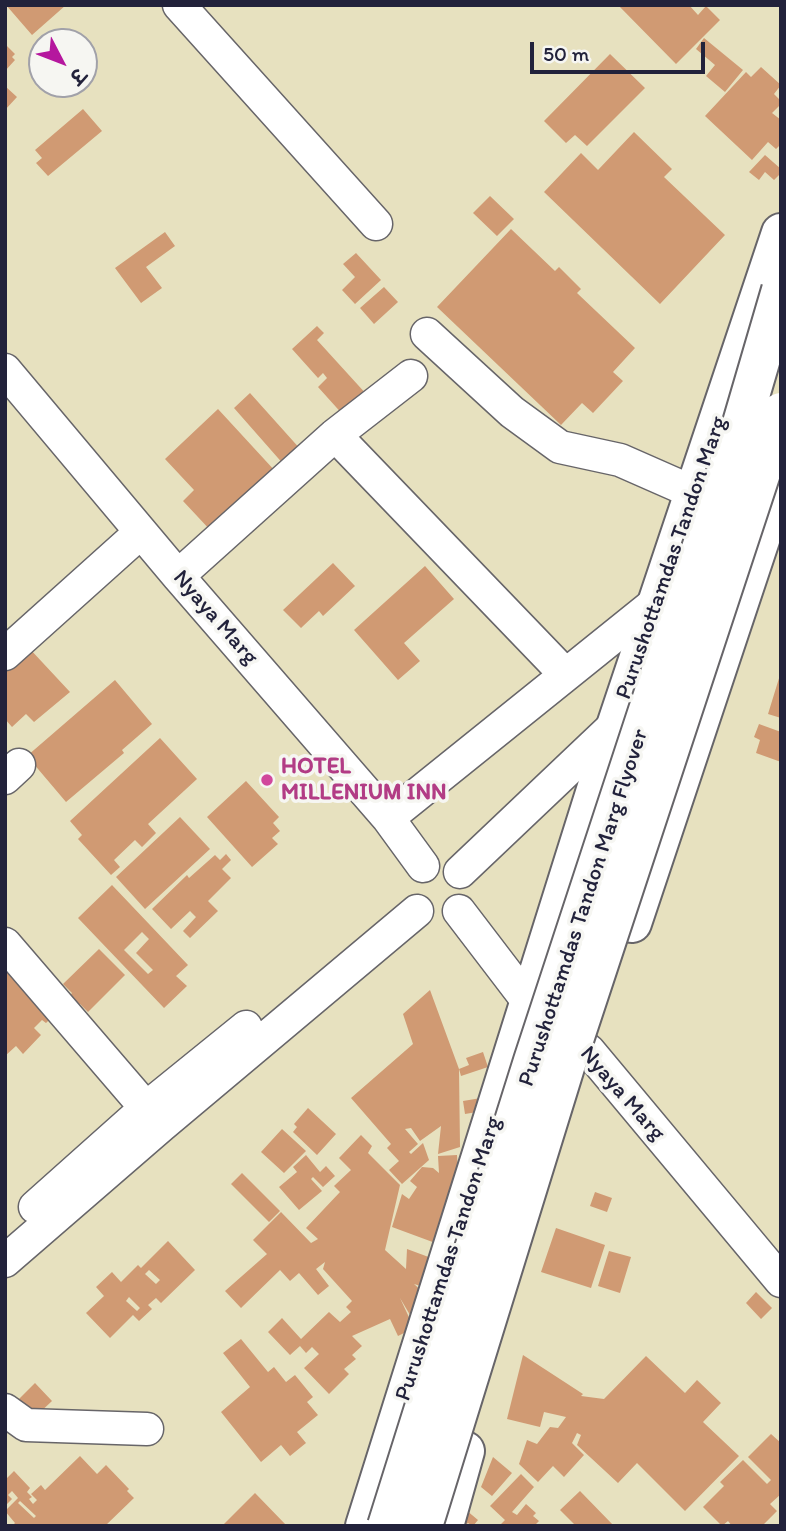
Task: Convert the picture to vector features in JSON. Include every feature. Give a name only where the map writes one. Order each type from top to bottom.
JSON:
[{"type":"main road","name":"Purushottamdas Tandon Marg","points":[[365,1526],[617,723],[781,233]]},
{"type":"main road","name":"Purushottamdas Tandon Marg Flyover","points":[[387,1526],[533,1061],[740,430],[781,290]]},
{"type":"main road","name":"Purushottamdas Tandon Marg Flyover","points":[[423,1526],[565,1068],[781,412]]},
{"type":"main road","points":[[444,1526],[589,1051],[781,477]]},
{"type":"street","points":[[179,5],[376,224]]},
{"type":"street","points":[[427,334],[512,411],[560,447],[620,460],[695,493]]},
{"type":"street","name":"Nyaya Marg","points":[[5,370],[178,576],[388,818],[423,866]]},
{"type":"street","points":[[178,576],[335,435],[411,376]]},
{"type":"street","points":[[335,435],[565,674]]},
{"type":"street","points":[[5,654],[141,532]]},
{"type":"street","points":[[388,818],[659,600]]},
{"type":"street","points":[[460,872],[617,723]]},
{"type":"street","points":[[430,863],[447,863],[460,872],[468,892],[460,911],[443,920],[425,917],[413,904],[412,879],[423,866],[430,863]]},
{"type":"street","points":[[6,1252],[146,1108],[413,904]]},
{"type":"street","points":[[6,1252],[162,1126],[413,904]]},
{"type":"street","name":"Nyaya Marg","points":[[460,911],[530,1004],[589,1051],[781,1281]]},
{"type":"street","points":[[5,944],[146,1108]]},
{"type":"street","points":[[5,1410],[26,1425],[147,1429]]},
{"type":"building","points":[[6,5],[66,5],[40,28],[28,28],[28,30]]},
{"type":"building","points":[[618,5],[689,5],[698,15],[706,6],[720,20],[676,64]]},
{"type":"building","points":[[704,38],[743,70],[725,92],[706,76],[715,65],[696,49]]},
{"type":"building","points":[[5,44],[15,54],[12,57],[15,60],[5,71]]},
{"type":"building","points":[[610,54],[645,88],[587,146],[575,135],[566,143],[544,121]]},
{"type":"building","points":[[761,67],[781,85],[774,94],[781,104],[772,113],[781,120],[781,144],[776,149],[768,142],[752,160],[705,116],[746,72],[751,77]]},
{"type":"building","points":[[5,86],[17,97],[5,110]]},
{"type":"building","points":[[83,109],[102,131],[48,176],[36,163],[42,158],[35,150]]},
{"type":"building","points":[[634,132],[672,169],[664,177],[725,235],[660,304],[544,192],[581,153],[598,170]]},
{"type":"building","points":[[765,155],[781,169],[781,173],[774,180],[765,172],[759,180],[749,172]]},
{"type":"building","points":[[490,196],[514,219],[497,236],[473,213]]},
{"type":"building","points":[[511,229],[555,271],[559,267],[581,289],[577,293],[635,348],[613,372],[623,381],[593,413],[582,403],[561,425],[437,307]]},
{"type":"building","points":[[165,232],[175,246],[146,267],[162,288],[141,303],[115,268]]},
{"type":"building","points":[[356,253],[381,280],[355,304],[342,290],[355,277],[343,264]]},
{"type":"building","points":[[384,287],[398,302],[374,324],[360,308]]},
{"type":"building","points":[[317,326],[324,333],[317,340],[368,396],[345,417],[318,387],[327,378],[323,373],[318,378],[292,349]]},
{"type":"building","points":[[250,393],[302,451],[285,466],[234,408]]},
{"type":"building","points":[[218,409],[276,472],[212,532],[183,501],[194,490],[165,459]]},
{"type":"building","points":[[333,563],[355,586],[323,616],[319,611],[301,628],[283,610]]},
{"type":"building","points":[[425,566],[454,599],[404,643],[420,661],[398,680],[354,630]]},
{"type":"building","points":[[29,648],[70,692],[34,722],[26,714],[12,727],[5,719],[5,664]]},
{"type":"building","points":[[781,675],[781,718],[768,714]]},
{"type":"building","points":[[115,680],[152,724],[122,750],[124,753],[66,802],[27,756]]},
{"type":"building","points":[[759,724],[781,732],[781,762],[756,753],[760,740],[754,737]]},
{"type":"building","points":[[160,738],[197,779],[148,824],[156,833],[142,847],[135,840],[114,860],[120,867],[111,875],[78,839],[82,835],[70,821]]},
{"type":"building","points":[[246,781],[279,817],[273,823],[280,831],[272,838],[278,844],[252,867],[207,817]]},
{"type":"building","points":[[180,817],[210,849],[145,909],[116,877]]},
{"type":"building","points":[[226,854],[231,860],[222,869],[231,878],[208,901],[218,911],[190,938],[183,931],[196,917],[190,911],[171,929],[152,909],[187,875],[189,878],[215,855],[220,860]]},
{"type":"building","points":[[112,885],[188,965],[176,976],[187,986],[164,1008],[78,918]],"holes":[[[142,932],[149,939],[136,953],[153,970],[148,974],[124,950]]]},
{"type":"building","points":[[99,949],[125,975],[88,1012],[80,1004],[77,1008],[68,998],[72,993],[63,984]]},
{"type":"building","points":[[5,953],[57,1012],[46,1023],[42,1020],[34,1028],[41,1035],[23,1054],[16,1046],[5,1056]]},
{"type":"building","points":[[430,990],[459,1069],[460,1147],[438,1154],[441,1126],[420,1141],[411,1128],[405,1129],[418,1144],[409,1152],[411,1154],[423,1143],[429,1160],[402,1184],[389,1170],[399,1161],[387,1148],[391,1144],[351,1098],[413,1044],[403,1014]]},
{"type":"building","points":[[483,1052],[488,1067],[461,1076],[459,1069],[469,1065],[466,1058]]},
{"type":"building","points":[[481,1098],[483,1111],[465,1114],[463,1101]]},
{"type":"building","points":[[308,1108],[336,1134],[317,1155],[293,1132],[297,1127],[294,1124]]},
{"type":"building","points":[[282,1129],[306,1151],[284,1173],[261,1152]]},
{"type":"building","points":[[361,1135],[372,1146],[368,1153],[400,1185],[385,1250],[406,1269],[407,1249],[434,1259],[427,1288],[414,1284],[424,1293],[413,1320],[400,1298],[414,1328],[398,1336],[390,1319],[352,1336],[362,1346],[352,1355],[356,1359],[344,1369],[349,1374],[329,1394],[304,1368],[319,1354],[312,1347],[306,1353],[300,1346],[290,1355],[268,1332],[282,1318],[301,1339],[329,1312],[340,1322],[351,1312],[346,1307],[352,1301],[323,1269],[325,1262],[316,1269],[329,1286],[318,1295],[299,1273],[290,1281],[280,1270],[241,1308],[225,1291],[267,1254],[253,1240],[281,1212],[311,1243],[318,1239],[306,1228],[340,1192],[334,1186],[351,1170],[339,1158]]},
{"type":"building","points":[[306,1155],[320,1172],[326,1166],[335,1176],[323,1187],[313,1177],[311,1179],[322,1191],[299,1210],[279,1187],[297,1172],[293,1167]]},
{"type":"building","points":[[457,1155],[459,1190],[438,1244],[392,1227],[402,1194],[409,1199],[417,1187],[410,1181],[422,1167],[433,1168],[439,1173],[438,1156]]},
{"type":"building","points":[[242,1173],[280,1211],[269,1222],[231,1184]]},
{"type":"building","points":[[595,1192],[612,1198],[607,1212],[590,1206]]},
{"type":"building","points":[[556,1228],[605,1245],[591,1288],[541,1272]]},
{"type":"building","points":[[168,1241],[195,1270],[161,1303],[156,1298],[148,1305],[152,1309],[139,1321],[133,1315],[110,1338],[86,1313],[104,1296],[96,1287],[112,1272],[121,1282],[138,1265],[141,1268]],"holes":[[[149,1270],[160,1280],[156,1284],[145,1274]],[[129,1297],[140,1308],[137,1311],[126,1301]]]},
{"type":"building","points":[[609,1251],[631,1257],[620,1293],[598,1286]]},
{"type":"building","points":[[756,1292],[772,1308],[761,1319],[746,1303]]},
{"type":"building","points":[[241,1339],[268,1372],[274,1367],[286,1382],[295,1375],[313,1397],[307,1402],[318,1415],[297,1432],[306,1443],[290,1456],[281,1445],[261,1462],[221,1412],[250,1387],[223,1353]]},
{"type":"building","points":[[523,1355],[583,1394],[581,1396],[604,1399],[646,1356],[685,1393],[697,1380],[721,1403],[703,1422],[739,1456],[685,1511],[637,1463],[618,1483],[577,1445],[581,1435],[577,1433],[572,1443],[584,1455],[564,1477],[553,1466],[538,1482],[519,1464],[527,1440],[537,1444],[550,1427],[558,1428],[566,1417],[544,1412],[540,1427],[507,1419]]},
{"type":"building","points":[[35,1383],[52,1401],[35,1417],[18,1400]]},
{"type":"building","points":[[771,1434],[781,1443],[781,1494],[770,1504],[777,1511],[762,1526],[732,1526],[728,1521],[722,1526],[703,1507],[724,1486],[720,1482],[743,1460],[767,1484],[771,1480],[748,1457]]},
{"type":"building","points":[[80,1456],[97,1474],[106,1465],[134,1498],[105,1526],[12,1526],[15,1523],[5,1511],[18,1498],[12,1491],[8,1495],[12,1499],[5,1506],[5,1480],[14,1471],[30,1488],[27,1492],[32,1497],[29,1499],[33,1504],[37,1500],[31,1494],[41,1485],[45,1490]],"holes":[[[20,1501],[36,1516],[34,1518],[18,1503]]]},
{"type":"building","points":[[493,1457],[512,1473],[492,1496],[481,1487]]},
{"type":"building","points":[[521,1474],[534,1487],[512,1512],[517,1515],[526,1504],[536,1513],[533,1516],[539,1521],[534,1526],[499,1526],[505,1520],[490,1506]]},
{"type":"building","points":[[580,1491],[614,1526],[576,1526],[560,1510]]},
{"type":"building","points":[[255,1493],[287,1526],[222,1526]]},
{"type":"building","points":[[466,1510],[478,1520],[473,1526],[468,1523],[463,1526]]},
{"type":"place","name":"HOTEL MILLENIUM INN","points":[[267,780]]}]
